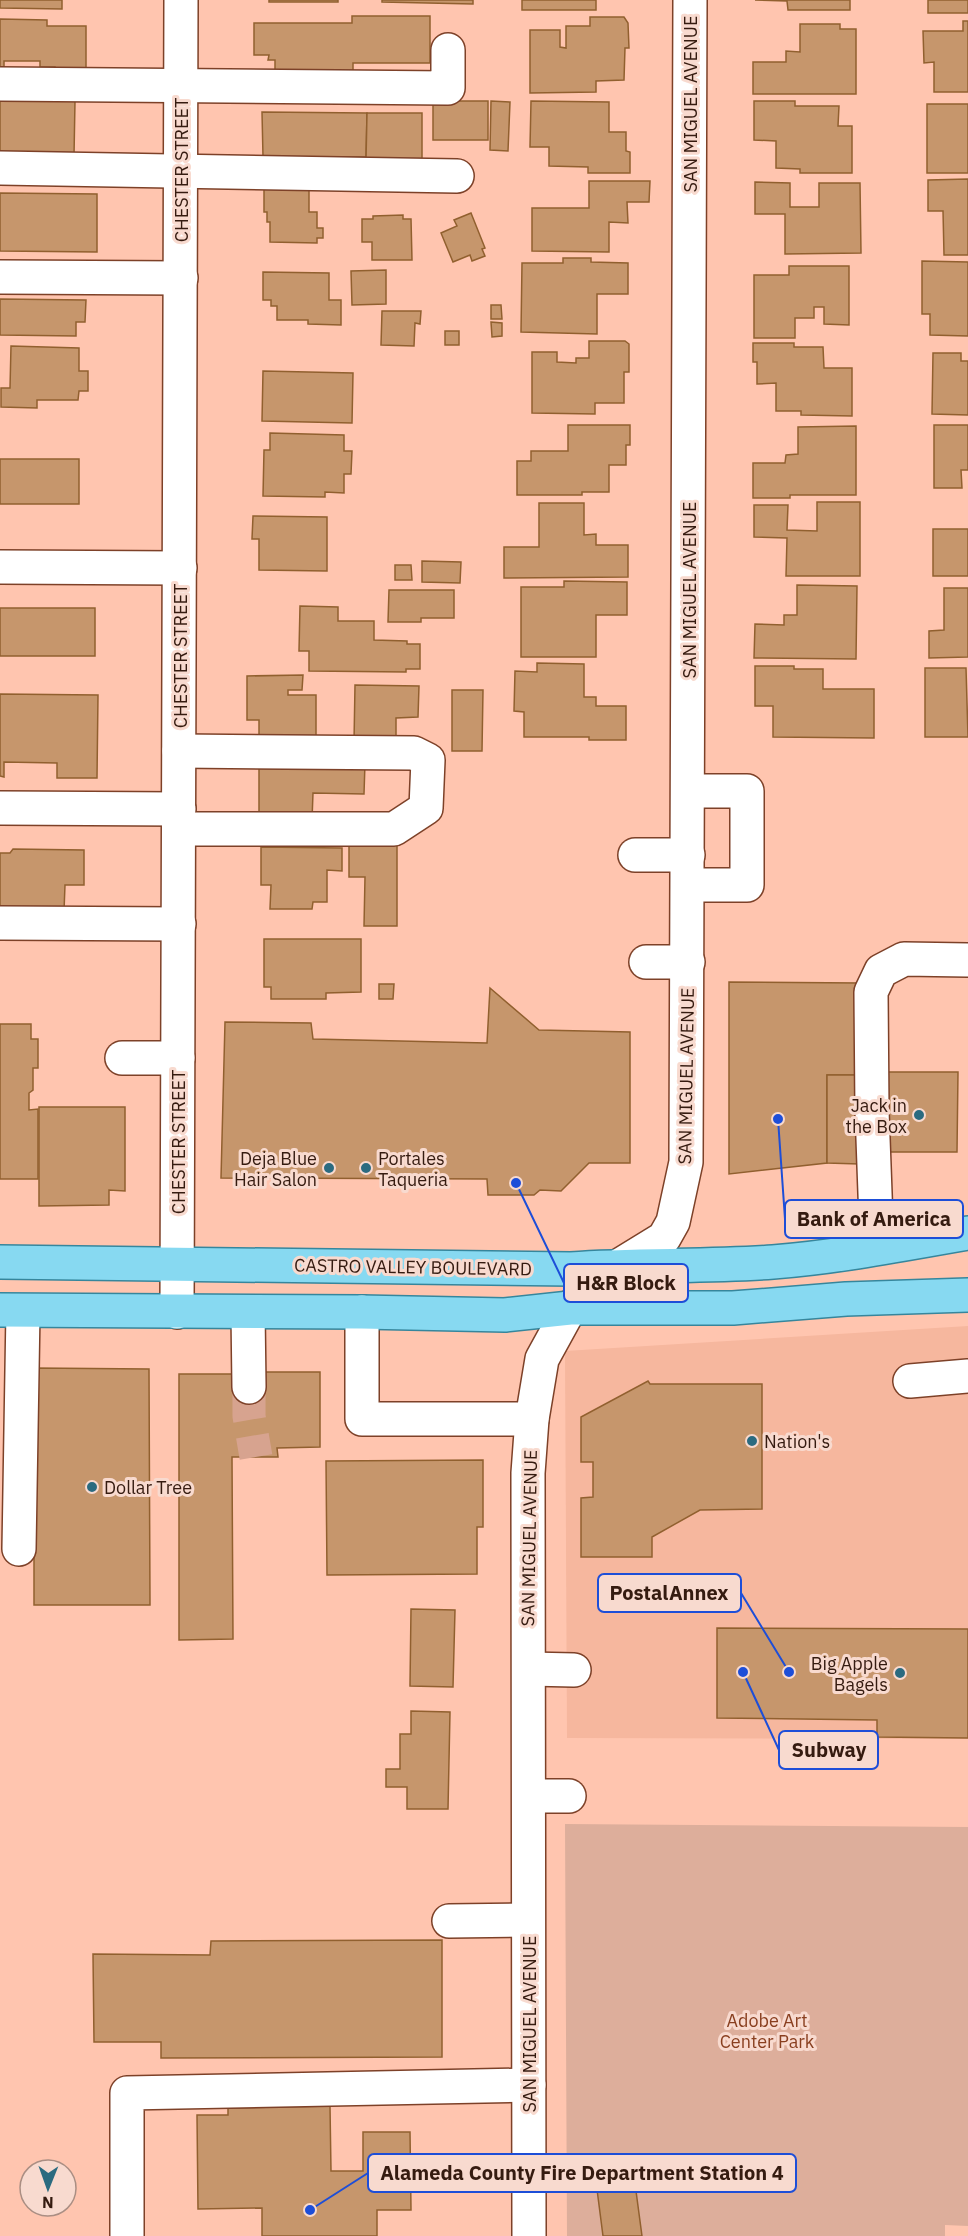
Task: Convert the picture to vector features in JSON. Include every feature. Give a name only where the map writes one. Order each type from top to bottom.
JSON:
[{"type":"main road","name":"CASTRO VALLEY BOULEVARD","points":[[0,1262],[571,1269],[620,1265],[771,1262],[837,1255],[968,1233]]},
{"type":"main road","points":[[12,1310],[362,1312],[505,1316],[570,1308],[733,1308],[846,1299],[968,1295]]},
{"type":"street","name":"CHESTER STREET","points":[[177,1312],[181,0]]},
{"type":"street","name":"SAN MIGUEL AVENUE","points":[[529,2236],[528,1473],[532,1419],[542,1359],[570,1308],[620,1265],[664,1238],[673,1222],[686,1162],[690,0]]},
{"type":"street","points":[[0,84],[448,88],[448,50]]},
{"type":"street","points":[[0,168],[457,176]]},
{"type":"street","points":[[0,277],[181,278]]},
{"type":"street","points":[[0,567],[180,568]]},
{"type":"street","points":[[0,808],[394,829],[426,808],[428,760],[414,753],[179,751]]},
{"type":"street","points":[[635,855],[747,885],[747,791],[688,791]]},
{"type":"street","points":[[0,923],[179,924]]},
{"type":"street","points":[[877,1248],[872,1112],[871,992],[881,971],[904,959],[968,960]]},
{"type":"street","points":[[646,962],[688,962]]},
{"type":"street","points":[[122,1058],[178,1058]]},
{"type":"street","points":[[12,1310],[19,1549]]},
{"type":"street","points":[[248,1312],[249,1387]]},
{"type":"street","points":[[362,1312],[362,1419],[532,1419]]},
{"type":"street","points":[[910,1381],[968,1376]]},
{"type":"street","points":[[528,1669],[574,1670]]},
{"type":"street","points":[[529,1796],[569,1796]]},
{"type":"street","points":[[449,1921],[528,1920]]},
{"type":"street","points":[[127,2236],[127,2093],[529,2085]]},
{"type":"shaded area","points":[[968,1326],[968,1739],[567,1738],[565,1351]]},
{"type":"green space","name":"Adobe Art Center Park","points":[[565,1824],[968,1827],[968,2226],[945,2225],[945,2236],[567,2236]]},
{"type":"building","points":[[0,0],[62,0],[62,9],[0,8]]},
{"type":"building","points":[[269,0],[338,0],[338,2],[269,2]]},
{"type":"building","points":[[382,0],[473,0],[473,4],[382,2]]},
{"type":"building","points":[[522,0],[596,0],[596,10],[522,10]]},
{"type":"building","points":[[755,0],[850,0],[850,10],[788,10],[787,1]]},
{"type":"building","points":[[928,0],[968,0],[968,13],[928,13]]},
{"type":"building","points":[[352,16],[430,16],[430,63],[353,63],[353,72],[275,75],[275,60],[268,60],[269,55],[254,55],[254,23],[352,23]]},
{"type":"building","points":[[590,17],[624,17],[628,23],[629,48],[625,48],[624,80],[596,81],[596,92],[530,93],[530,30],[560,30],[560,47],[566,48],[566,26],[590,26]]},
{"type":"building","points":[[0,19],[47,20],[47,26],[86,26],[86,68],[65,68],[65,73],[55,73],[55,67],[40,67],[40,61],[4,61],[4,67],[0,67]]},
{"type":"building","points":[[963,21],[968,21],[968,92],[934,92],[934,62],[924,63],[923,31],[963,31]]},
{"type":"building","points":[[800,24],[840,24],[840,29],[856,29],[856,94],[753,94],[753,62],[786,62],[786,51],[800,52]]},
{"type":"building","points":[[0,99],[75,101],[74,156],[0,155]]},
{"type":"building","points":[[433,101],[488,101],[488,140],[433,140]]},
{"type":"building","points":[[491,101],[510,102],[508,151],[490,150]]},
{"type":"building","points":[[531,101],[609,102],[609,132],[626,132],[626,151],[630,152],[630,173],[588,173],[588,167],[549,166],[549,147],[530,147]]},
{"type":"building","points":[[754,101],[795,101],[795,106],[839,106],[838,126],[852,126],[852,173],[800,173],[800,169],[776,168],[776,141],[754,140]]},
{"type":"building","points":[[927,104],[968,104],[968,173],[927,173]]},
{"type":"building","points":[[262,112],[367,113],[366,157],[263,157]]},
{"type":"building","points":[[367,113],[422,113],[422,160],[366,160]]},
{"type":"building","points":[[968,179],[968,255],[944,255],[943,211],[928,211],[928,180]]},
{"type":"building","points":[[589,181],[650,181],[649,202],[627,202],[628,223],[609,222],[609,252],[532,251],[532,208],[589,208]]},
{"type":"building","points":[[755,182],[790,183],[790,207],[819,207],[819,183],[860,183],[861,253],[785,254],[785,214],[755,214]]},
{"type":"building","points":[[264,186],[309,186],[309,212],[317,212],[317,228],[323,228],[323,238],[317,238],[317,243],[270,242],[270,222],[267,222],[267,212],[264,212]]},
{"type":"building","points":[[0,193],[97,194],[97,252],[0,251]]},
{"type":"building","points":[[471,213],[485,248],[482,249],[485,256],[472,261],[470,255],[453,262],[441,233],[457,226],[454,220]]},
{"type":"building","points":[[403,215],[403,219],[411,219],[412,260],[372,260],[372,242],[362,242],[362,219],[373,219],[373,216]]},
{"type":"building","points":[[563,258],[591,258],[591,262],[628,263],[628,294],[597,294],[597,334],[521,332],[522,263],[563,263]]},
{"type":"building","points":[[922,261],[968,262],[968,336],[930,335],[930,314],[922,314]]},
{"type":"building","points":[[789,266],[849,266],[849,325],[824,324],[824,307],[814,307],[814,318],[795,318],[795,338],[754,338],[754,275],[789,275]]},
{"type":"building","points":[[386,270],[386,304],[352,305],[351,271]]},
{"type":"building","points":[[263,272],[329,273],[329,300],[341,300],[341,325],[308,324],[308,320],[277,320],[277,306],[271,306],[271,300],[263,300]]},
{"type":"building","points":[[0,299],[86,300],[85,322],[76,322],[76,336],[0,335]]},
{"type":"building","points":[[491,305],[501,305],[502,319],[491,319]]},
{"type":"building","points":[[382,311],[421,311],[420,324],[415,323],[414,346],[381,345]]},
{"type":"building","points":[[491,322],[502,323],[502,336],[492,337]]},
{"type":"building","points":[[445,331],[459,331],[459,345],[445,345]]},
{"type":"building","points":[[589,341],[625,341],[629,344],[629,372],[624,372],[624,403],[595,403],[595,414],[532,413],[532,352],[557,352],[557,362],[576,363],[576,358],[589,358]]},
{"type":"building","points":[[753,343],[794,343],[794,347],[823,347],[824,368],[852,368],[852,416],[801,415],[801,411],[776,411],[776,383],[757,384],[757,362],[753,362]]},
{"type":"building","points":[[11,346],[79,348],[79,371],[88,371],[88,391],[79,391],[78,400],[37,400],[37,408],[1,407],[1,388],[10,388]]},
{"type":"building","points":[[933,353],[961,353],[961,361],[968,361],[968,415],[932,414]]},
{"type":"building","points":[[263,371],[353,373],[352,423],[262,421]]},
{"type":"building","points":[[568,425],[630,425],[630,445],[626,445],[626,465],[609,465],[609,492],[582,492],[582,495],[517,495],[517,461],[531,461],[531,451],[568,451]]},
{"type":"building","points":[[934,425],[968,425],[968,470],[961,470],[962,488],[934,488]]},
{"type":"building","points":[[856,426],[856,495],[790,495],[790,498],[753,498],[753,463],[785,463],[786,455],[798,454],[798,427]]},
{"type":"building","points":[[270,433],[344,435],[344,451],[352,451],[351,474],[344,474],[344,493],[325,492],[325,497],[263,496],[264,450],[270,450]]},
{"type":"building","points":[[0,459],[79,459],[79,504],[0,504]]},
{"type":"building","points":[[817,502],[860,502],[860,576],[786,576],[787,538],[754,537],[754,505],[788,505],[787,530],[817,531]]},
{"type":"building","points":[[539,503],[584,503],[584,535],[596,534],[596,545],[628,545],[628,577],[504,578],[504,547],[539,547]]},
{"type":"building","points":[[253,516],[327,517],[327,571],[259,570],[259,539],[252,539]]},
{"type":"building","points":[[933,529],[968,529],[968,576],[933,576]]},
{"type":"building","points":[[422,561],[461,562],[460,583],[422,582]]},
{"type":"building","points":[[395,565],[411,565],[412,580],[395,580]]},
{"type":"building","points":[[564,581],[627,582],[627,615],[596,615],[596,657],[521,657],[521,587],[564,587]]},
{"type":"building","points":[[797,585],[857,586],[856,659],[754,658],[755,624],[784,625],[784,615],[797,615]]},
{"type":"building","points":[[944,588],[968,588],[968,657],[929,658],[929,631],[944,630]]},
{"type":"building","points":[[389,590],[454,590],[454,618],[421,618],[421,622],[388,622]]},
{"type":"building","points":[[300,606],[338,607],[338,621],[374,621],[374,640],[407,641],[407,644],[420,644],[420,669],[406,669],[406,672],[309,671],[309,651],[299,651]]},
{"type":"building","points":[[0,608],[95,608],[95,656],[0,656]]},
{"type":"building","points":[[537,663],[584,664],[584,697],[596,697],[596,706],[626,706],[626,740],[589,740],[589,737],[524,737],[524,712],[514,711],[515,671],[537,672]]},
{"type":"building","points":[[755,666],[823,669],[823,689],[874,689],[874,738],[773,737],[773,706],[755,706]]},
{"type":"building","points":[[925,668],[966,668],[968,737],[925,737]]},
{"type":"building","points":[[303,675],[302,690],[288,690],[288,695],[316,695],[316,738],[259,738],[259,720],[247,720],[247,676]]},
{"type":"building","points":[[355,685],[419,686],[418,717],[396,718],[396,742],[354,742]]},
{"type":"building","points":[[452,690],[483,690],[482,751],[452,751]]},
{"type":"building","points":[[0,694],[98,695],[97,778],[57,778],[57,763],[4,762],[4,777],[0,776]]},
{"type":"building","points":[[259,762],[365,763],[364,794],[313,793],[312,820],[259,820]]},
{"type":"building","points":[[349,845],[397,845],[397,926],[364,926],[365,877],[349,877]]},
{"type":"building","points":[[261,847],[342,848],[342,871],[327,870],[327,902],[313,902],[312,909],[270,909],[271,885],[261,885]]},
{"type":"building","points":[[13,849],[84,850],[84,885],[65,885],[64,911],[0,910],[0,853],[10,853]]},
{"type":"building","points":[[264,939],[361,939],[361,992],[326,993],[326,999],[271,999],[271,987],[264,987]]},
{"type":"building","points":[[729,982],[860,983],[859,1075],[827,1075],[827,1163],[729,1174]]},
{"type":"building","points":[[379,984],[394,984],[393,999],[379,999]]},
{"type":"building","points":[[490,988],[539,1030],[630,1032],[630,1163],[589,1163],[561,1191],[540,1190],[534,1195],[488,1195],[487,1179],[221,1178],[225,1022],[311,1023],[313,1039],[487,1043]]},
{"type":"building","points":[[0,1024],[31,1024],[31,1039],[38,1039],[38,1068],[33,1068],[33,1090],[29,1093],[29,1110],[38,1109],[38,1179],[0,1179]]},
{"type":"building","name":"Jack in the Box","points":[[886,1072],[958,1072],[957,1152],[880,1152]]},
{"type":"building","points":[[827,1075],[859,1075],[859,1164],[827,1163]]},
{"type":"building","points":[[39,1107],[125,1107],[125,1191],[109,1190],[109,1205],[39,1206]]},
{"type":"building","name":"Dollar Tree","points":[[34,1368],[149,1369],[150,1605],[34,1605]]},
{"type":"building","points":[[320,1372],[320,1447],[277,1448],[278,1457],[232,1457],[233,1639],[179,1640],[179,1374]]},
{"type":"building","points":[[648,1381],[650,1384],[762,1384],[762,1509],[700,1510],[652,1537],[652,1557],[581,1557],[581,1498],[593,1497],[593,1462],[581,1462],[581,1417]]},
{"type":"building","points":[[483,1460],[483,1527],[477,1527],[477,1574],[327,1575],[326,1461]]},
{"type":"building","points":[[411,1609],[455,1610],[453,1687],[410,1686]]},
{"type":"building","points":[[717,1628],[968,1629],[968,1738],[877,1737],[877,1720],[717,1718]]},
{"type":"building","points":[[411,1711],[450,1712],[448,1809],[407,1809],[407,1787],[386,1787],[386,1769],[400,1769],[400,1734],[411,1734]]},
{"type":"building","points":[[442,1940],[442,2057],[161,2058],[161,2042],[94,2042],[93,1954],[210,1955],[211,1941]]},
{"type":"building","points":[[330,2106],[331,2171],[363,2171],[363,2132],[410,2132],[411,2210],[377,2210],[377,2236],[262,2236],[262,2208],[198,2209],[197,2115],[228,2115],[228,2108]]},
{"type":"building","points":[[632,2161],[642,2236],[603,2236],[594,2166]]},
{"type":"tunnel","points":[[249,1387],[249,1416],[256,1457]]},
{"type":"place","name":"Jack in the Box","points":[[919,1115]]},
{"type":"place","name":"Bank of America","points":[[778,1119]]},
{"type":"place","name":"Deja Blue Hair Salon","points":[[329,1168]]},
{"type":"place","name":"Portales Taqueria","points":[[366,1168]]},
{"type":"place","name":"H&R Block","points":[[516,1183]]},
{"type":"place","name":"Nation's","points":[[752,1441]]},
{"type":"place","name":"Dollar Tree","points":[[92,1487]]},
{"type":"place","name":"Subway","points":[[743,1672]]},
{"type":"place","name":"PostalAnnex","points":[[789,1672]]},
{"type":"place","name":"Big Apple Bagels","points":[[900,1673]]},
{"type":"place","name":"Alameda County Fire Department Station 4","points":[[310,2210]]}]
